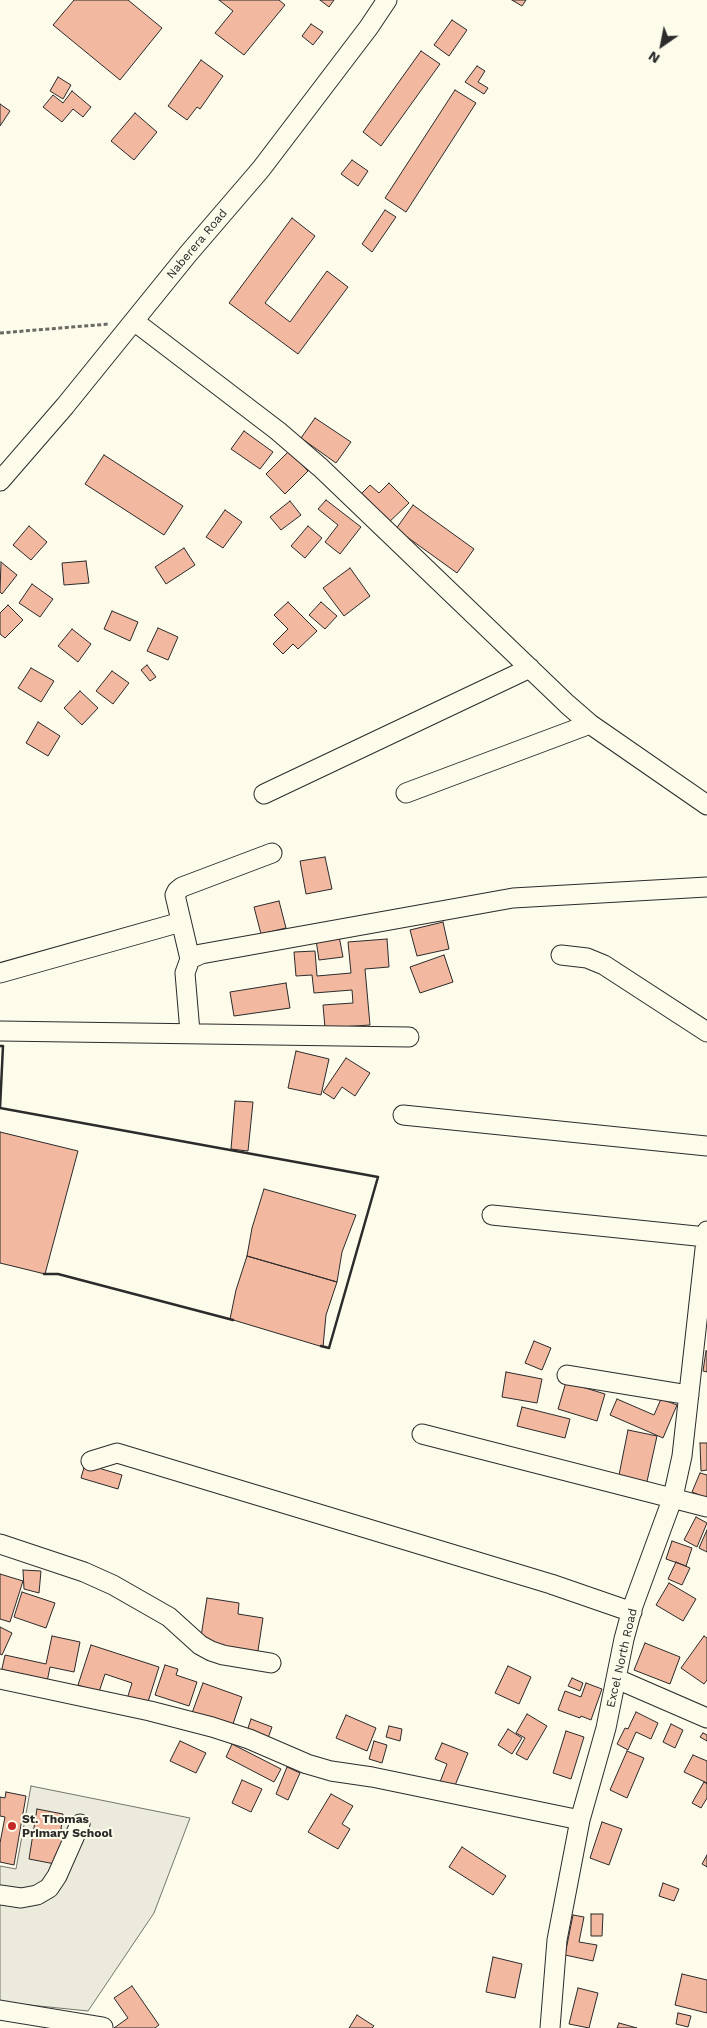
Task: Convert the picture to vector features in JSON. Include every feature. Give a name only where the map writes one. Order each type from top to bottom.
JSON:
[{"type":"street","name":"Naberera Road","points":[[0,481],[65,406],[261,169],[369,27],[387,0]]},
{"type":"street","points":[[134,321],[278,431],[321,468],[590,724],[707,805]]},
{"type":"street","points":[[264,794],[530,668]]},
{"type":"street","points":[[406,793],[590,724]]},
{"type":"street","points":[[190,1032],[185,973],[190,959],[175,895],[182,887],[272,853]]},
{"type":"street","points":[[190,959],[201,954],[512,898],[707,887]]},
{"type":"street","points":[[0,973],[181,922]]},
{"type":"street","points":[[561,955],[587,958],[604,965],[707,1032]]},
{"type":"street","points":[[0,1031],[409,1036]]},
{"type":"street","points":[[403,1115],[707,1146]]},
{"type":"street","points":[[492,1215],[706,1237]]},
{"type":"street","name":"Excel North Road","points":[[550,2028],[556,1940],[580,1820],[606,1728],[624,1639],[673,1497],[682,1456],[688,1395],[703,1296],[707,1231]]},
{"type":"street","points":[[567,1376],[688,1395]]},
{"type":"street","points":[[422,1434],[707,1507]]},
{"type":"street","points":[[91,1461],[117,1453],[551,1584],[632,1612]]},
{"type":"street","points":[[0,1544],[84,1572],[113,1584],[169,1617],[200,1645],[211,1651],[223,1656],[271,1663]]},
{"type":"street","points":[[0,1678],[150,1711],[212,1727],[249,1739],[331,1771],[372,1777],[580,1820]]},
{"type":"street","points":[[617,1680],[707,1718]]},
{"type":"street","points":[[0,1895],[22,1898],[37,1895],[49,1888],[57,1876],[80,1824]]},
{"type":"street","points":[[0,2010],[103,2027]]},
{"type":"path","points":[[0,333],[134,321]]},
{"type":"shaded area","points":[[31,1786],[190,1818],[154,1913],[88,2011],[0,2002],[0,1866],[16,1869]]},
{"type":"building","points":[[74,0],[128,0],[162,28],[120,80],[53,25]]},
{"type":"building","points":[[219,0],[279,0],[285,5],[244,55],[215,33],[233,11]]},
{"type":"building","points":[[320,0],[334,0],[329,7]]},
{"type":"building","points":[[512,0],[526,0],[522,6]]},
{"type":"building","points":[[452,20],[467,30],[449,56],[434,45]]},
{"type":"building","points":[[311,24],[323,32],[313,45],[302,36]]},
{"type":"building","points":[[421,51],[440,64],[381,146],[363,132]]},
{"type":"building","points":[[201,60],[223,76],[200,109],[197,107],[187,120],[168,106]]},
{"type":"building","points":[[477,66],[485,71],[478,82],[488,88],[484,94],[465,82]]},
{"type":"building","points":[[58,77],[71,85],[63,99],[50,91]]},
{"type":"building","points":[[455,90],[476,103],[406,212],[385,198]]},
{"type":"building","points":[[72,91],[91,107],[83,117],[73,109],[62,122],[43,107],[53,95],[63,103]]},
{"type":"building","points":[[0,104],[10,111],[0,126]]},
{"type":"building","points":[[135,113],[157,132],[134,160],[111,141]]},
{"type":"building","points":[[352,160],[368,171],[358,186],[341,174]]},
{"type":"building","points":[[385,210],[396,217],[372,252],[362,244]]},
{"type":"building","points":[[292,218],[315,236],[265,303],[290,322],[327,271],[348,287],[298,354],[229,303]]},
{"type":"building","points":[[315,418],[351,442],[336,463],[301,438]]},
{"type":"building","points":[[244,431],[273,452],[260,469],[231,449]]},
{"type":"building","points":[[289,451],[308,471],[285,494],[266,474]]},
{"type":"building","points":[[104,455],[183,506],[164,535],[85,484]]},
{"type":"building","points":[[389,483],[409,503],[385,526],[357,498],[370,485],[379,493]]},
{"type":"building","points":[[326,500],[361,527],[340,554],[325,542],[338,525],[318,509]]},
{"type":"building","points":[[290,501],[301,515],[281,530],[270,517]]},
{"type":"building","points":[[413,505],[474,549],[457,573],[396,529]]},
{"type":"building","points":[[225,510],[242,522],[223,548],[206,537]]},
{"type":"building","points":[[29,526],[47,542],[31,560],[13,545]]},
{"type":"building","points":[[308,526],[322,538],[305,558],[291,546]]},
{"type":"building","points":[[184,548],[195,565],[166,584],[155,567]]},
{"type":"building","points":[[86,561],[89,583],[64,585],[62,563]]},
{"type":"building","points":[[1,562],[17,575],[2,594],[0,592]]},
{"type":"building","points":[[350,568],[370,596],[344,616],[323,588]]},
{"type":"building","points":[[32,584],[53,599],[40,617],[19,603]]},
{"type":"building","points":[[288,602],[317,631],[298,649],[293,644],[283,654],[273,644],[288,629],[274,615]]},
{"type":"building","points":[[321,602],[337,616],[325,629],[309,615]]},
{"type":"building","points":[[8,605],[23,620],[5,638],[0,634],[0,613]]},
{"type":"building","points":[[112,611],[138,622],[130,641],[104,629]]},
{"type":"building","points":[[158,628],[178,637],[168,660],[147,651]]},
{"type":"building","points":[[72,629],[91,644],[78,662],[58,646]]},
{"type":"building","points":[[147,665],[156,677],[150,681],[141,670]]},
{"type":"building","points":[[31,668],[54,681],[41,702],[18,688]]},
{"type":"building","points":[[112,671],[129,683],[113,704],[96,691]]},
{"type":"building","points":[[80,691],[98,708],[82,725],[64,708]]},
{"type":"building","points":[[38,722],[60,736],[48,756],[26,743]]},
{"type":"building","points":[[325,857],[332,889],[306,894],[300,861]]},
{"type":"building","points":[[279,901],[286,928],[261,934],[254,907]]},
{"type":"building","points":[[443,922],[449,949],[417,956],[410,930]]},
{"type":"building","points":[[339,936],[343,957],[319,960],[316,940]]},
{"type":"building","points":[[387,939],[389,967],[365,969],[370,1025],[325,1028],[323,1005],[353,1003],[352,990],[314,993],[312,975],[296,976],[294,952],[315,951],[317,976],[351,973],[348,942]]},
{"type":"building","points":[[444,955],[453,982],[420,993],[410,967]]},
{"type":"building","points":[[286,983],[290,1008],[234,1016],[230,992]]},
{"type":"building","points":[[296,1051],[329,1059],[321,1095],[288,1088]]},
{"type":"building","points":[[346,1058],[370,1073],[355,1096],[342,1087],[334,1099],[323,1092]]},
{"type":"building","points":[[235,1101],[253,1102],[248,1151],[231,1149]]},
{"type":"building","points":[[0,1132],[78,1151],[45,1274],[0,1263]]},
{"type":"building","points":[[264,1189],[356,1215],[342,1252],[337,1282],[247,1256],[252,1228]]},
{"type":"building","points":[[247,1256],[337,1282],[326,1315],[323,1347],[230,1319],[236,1290]]},
{"type":"building","points":[[534,1341],[551,1348],[542,1370],[525,1363]]},
{"type":"building","points":[[707,1351],[707,1372],[703,1371]]},
{"type":"building","points":[[506,1372],[542,1379],[537,1403],[502,1397]]},
{"type":"building","points":[[566,1382],[605,1394],[597,1421],[558,1409]]},
{"type":"building","points":[[617,1399],[654,1415],[661,1399],[677,1405],[663,1438],[610,1415]]},
{"type":"building","points":[[522,1407],[570,1419],[565,1438],[517,1426]]},
{"type":"building","points":[[628,1430],[657,1436],[646,1486],[618,1480]]},
{"type":"building","points":[[700,1443],[707,1443],[707,1470],[701,1471]]},
{"type":"building","points":[[85,1464],[122,1475],[118,1489],[81,1478]]},
{"type":"building","points":[[700,1473],[707,1475],[707,1498],[692,1492]]},
{"type":"building","points":[[696,1517],[707,1523],[697,1547],[684,1540]]},
{"type":"building","points":[[707,1530],[707,1552],[699,1548]]},
{"type":"building","points":[[672,1541],[692,1548],[686,1566],[666,1559]]},
{"type":"building","points":[[676,1562],[690,1568],[682,1585],[668,1579]]},
{"type":"building","points":[[23,1570],[41,1571],[39,1593],[24,1589]]},
{"type":"building","points":[[0,1574],[23,1581],[10,1622],[0,1619]]},
{"type":"building","points":[[669,1583],[696,1599],[683,1621],[656,1605]]},
{"type":"building","points":[[22,1592],[55,1603],[46,1628],[14,1617]]},
{"type":"building","points":[[207,1598],[239,1603],[238,1614],[263,1618],[257,1657],[200,1643]]},
{"type":"building","points":[[0,1627],[12,1633],[2,1655],[0,1654]]},
{"type":"building","points":[[52,1636],[80,1642],[74,1672],[50,1667],[47,1682],[1,1673],[5,1655],[46,1664]]},
{"type":"building","points":[[704,1636],[707,1638],[707,1680],[704,1684],[681,1668]]},
{"type":"building","points":[[645,1643],[680,1657],[670,1684],[634,1670]]},
{"type":"building","points":[[91,1645],[159,1667],[147,1705],[127,1699],[132,1683],[105,1674],[99,1692],[78,1685]]},
{"type":"building","points":[[165,1665],[178,1669],[176,1675],[197,1682],[189,1706],[155,1695]]},
{"type":"building","points":[[508,1666],[531,1677],[519,1704],[495,1693]]},
{"type":"building","points":[[572,1678],[583,1683],[580,1691],[568,1686]]},
{"type":"building","points":[[203,1683],[242,1697],[232,1727],[192,1713]]},
{"type":"building","points":[[586,1683],[602,1689],[591,1720],[558,1710],[565,1691],[581,1697]]},
{"type":"building","points":[[636,1712],[658,1723],[651,1739],[636,1732],[628,1750],[617,1744],[625,1728],[628,1729]]},
{"type":"building","points":[[527,1714],[547,1726],[527,1760],[516,1754],[525,1738],[516,1733]]},
{"type":"building","points":[[346,1715],[376,1728],[367,1751],[336,1738]]},
{"type":"building","points":[[251,1719],[272,1727],[268,1738],[247,1731]]},
{"type":"building","points":[[671,1724],[683,1730],[675,1748],[663,1742]]},
{"type":"building","points":[[389,1726],[402,1729],[400,1741],[386,1737]]},
{"type":"building","points":[[508,1729],[522,1738],[512,1754],[498,1745]]},
{"type":"building","points":[[566,1731],[584,1737],[571,1779],[553,1773]]},
{"type":"building","points":[[703,1733],[707,1735],[707,1741],[700,1737]]},
{"type":"building","points":[[180,1741],[206,1753],[196,1773],[170,1761]]},
{"type":"building","points":[[374,1741],[387,1745],[382,1763],[369,1759]]},
{"type":"building","points":[[442,1743],[468,1753],[454,1788],[440,1782],[447,1764],[435,1759]]},
{"type":"building","points":[[232,1744],[281,1769],[274,1782],[226,1757]]},
{"type":"building","points":[[627,1751],[644,1758],[627,1798],[610,1790]]},
{"type":"building","points":[[693,1755],[707,1761],[707,1783],[684,1772]]},
{"type":"building","points":[[287,1767],[300,1773],[288,1800],[276,1794]]},
{"type":"building","points":[[242,1780],[262,1789],[251,1812],[232,1803]]},
{"type":"building","points":[[704,1782],[707,1784],[707,1798],[701,1808],[692,1803]]},
{"type":"building","name":"St. Thomas Primary School","points":[[6,1792],[26,1796],[14,1865],[0,1862],[0,1843],[5,1817],[0,1816],[0,1797],[5,1798]]},
{"type":"building","points":[[331,1794],[353,1806],[342,1824],[350,1829],[338,1849],[308,1832]]},
{"type":"building","points":[[37,1809],[63,1814],[61,1829],[64,1830],[60,1852],[57,1852],[55,1864],[29,1859]]},
{"type":"building","points":[[602,1822],[622,1829],[609,1865],[590,1858]]},
{"type":"building","points":[[462,1847],[506,1876],[493,1895],[449,1867]]},
{"type":"building","points":[[707,1855],[707,1867],[702,1864]]},
{"type":"building","points":[[663,1883],[679,1889],[674,1901],[659,1896]]},
{"type":"building","points":[[591,1914],[603,1914],[602,1936],[591,1936]]},
{"type":"building","points":[[573,1915],[584,1917],[579,1942],[597,1945],[593,1961],[565,1955]]},
{"type":"building","points":[[493,1957],[522,1964],[515,1998],[486,1992]]},
{"type":"building","points":[[682,1974],[707,1980],[707,2013],[675,2005]]},
{"type":"building","points":[[132,1986],[159,2025],[155,2028],[114,2028],[128,2018],[114,1998]]},
{"type":"building","points":[[578,1988],[598,1993],[589,2028],[569,2024]]},
{"type":"building","points":[[678,2013],[691,2016],[688,2027],[676,2024]]},
{"type":"building","points":[[357,2015],[374,2026],[372,2028],[349,2028]]},
{"type":"building","points":[[619,2023],[637,2028],[617,2028]]},
{"type":"wall","points":[[0,1046],[3,1046],[0,1108],[378,1177],[329,1348],[321,1346]]},
{"type":"wall","points":[[44,1274],[58,1274],[233,1320]]},
{"type":"place","name":"St. Thomas Primary School","points":[[12,1826]]}]
